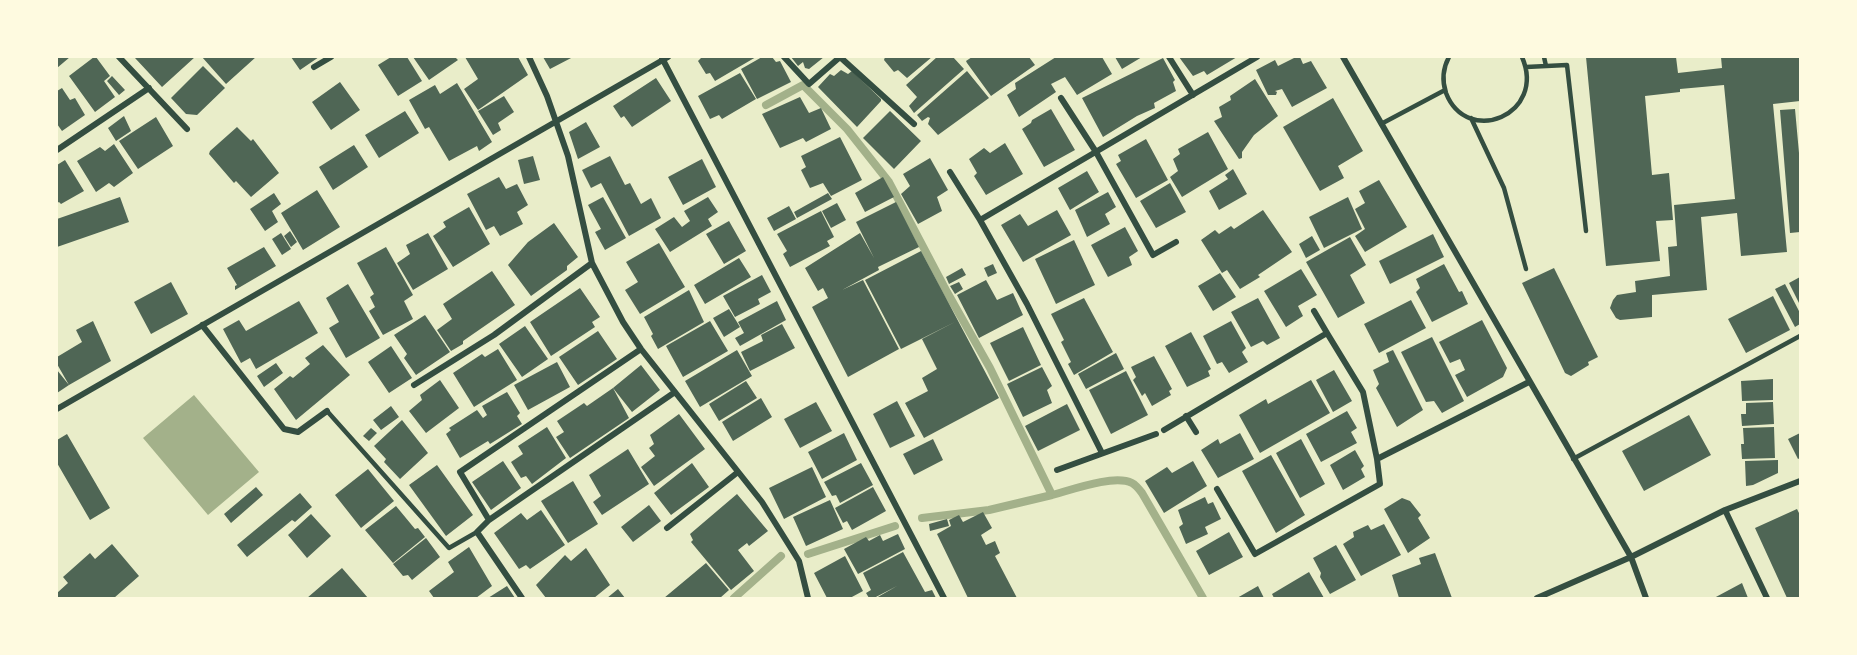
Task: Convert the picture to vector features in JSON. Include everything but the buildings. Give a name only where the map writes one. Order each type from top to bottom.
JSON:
[{"type":"street","points":[[119,57],[187,129]]},
{"type":"street","points":[[314,67],[331,57]]},
{"type":"street","points":[[529,57],[547,96],[568,156],[592,263],[623,322],[641,349],[762,502],[799,561],[808,598]]},
{"type":"street","points":[[784,57],[809,84],[840,57],[914,124]]},
{"type":"street","points":[[1170,57],[1193,95]]},
{"type":"street","points":[[980,220],[1257,57]]},
{"type":"street","points":[[1343,57],[1631,557],[1646,598]]},
{"type":"street","points":[[57,409],[664,58],[944,598]]},
{"type":"street","points":[[57,149],[149,88]]},
{"type":"street","points":[[1061,99],[1095,152],[1153,255],[1176,242]]},
{"type":"street","points":[[950,172],[1027,304],[1102,453]]},
{"type":"street","points":[[414,385],[494,335],[592,263]]},
{"type":"street","points":[[1217,489],[1254,554],[1380,484],[1363,392],[1314,311]]},
{"type":"street","points":[[202,325],[284,429],[298,432],[327,411]]},
{"type":"street","points":[[1164,430],[1327,333]]},
{"type":"street","points":[[489,520],[460,472],[641,349]]},
{"type":"street","points":[[1377,459],[1529,382]]},
{"type":"street","points":[[522,598],[477,532],[489,520],[675,392]]},
{"type":"street","points":[[1186,416],[1196,432]]},
{"type":"street","points":[[1057,470],[1156,434]]},
{"type":"street","points":[[667,528],[738,472]]},
{"type":"street","points":[[1537,598],[1631,557],[1725,510],[1800,481]]},
{"type":"street","points":[[1725,510],[1767,598]]},
{"type":"lane","points":[[1449,57],[1443,76],[1450,102],[1459,112],[1484,121],[1509,114],[1519,105],[1528,80],[1522,57]]},
{"type":"lane","points":[[1544,57],[1546,66]]},
{"type":"lane","points":[[1526,67],[1567,64],[1586,231]]},
{"type":"lane","points":[[1381,124],[1445,90]]},
{"type":"lane","points":[[1471,118],[1504,188],[1526,269]]},
{"type":"lane","points":[[1573,459],[1800,336]]},
{"type":"lane","points":[[327,411],[449,548],[477,532]]},
{"type":"shaded area","points":[[194,395],[259,472],[208,515],[143,438]]},
{"type":"waterway","points":[[766,105],[803,85],[847,129],[889,182],[990,368],[1052,495],[1115,480],[1133,484],[1142,493],[1203,598]]},
{"type":"waterway","points":[[922,518],[989,510],[1052,495]]},
{"type":"waterway","points":[[808,554],[895,526]]},
{"type":"waterway","points":[[734,598],[781,556]]}]
